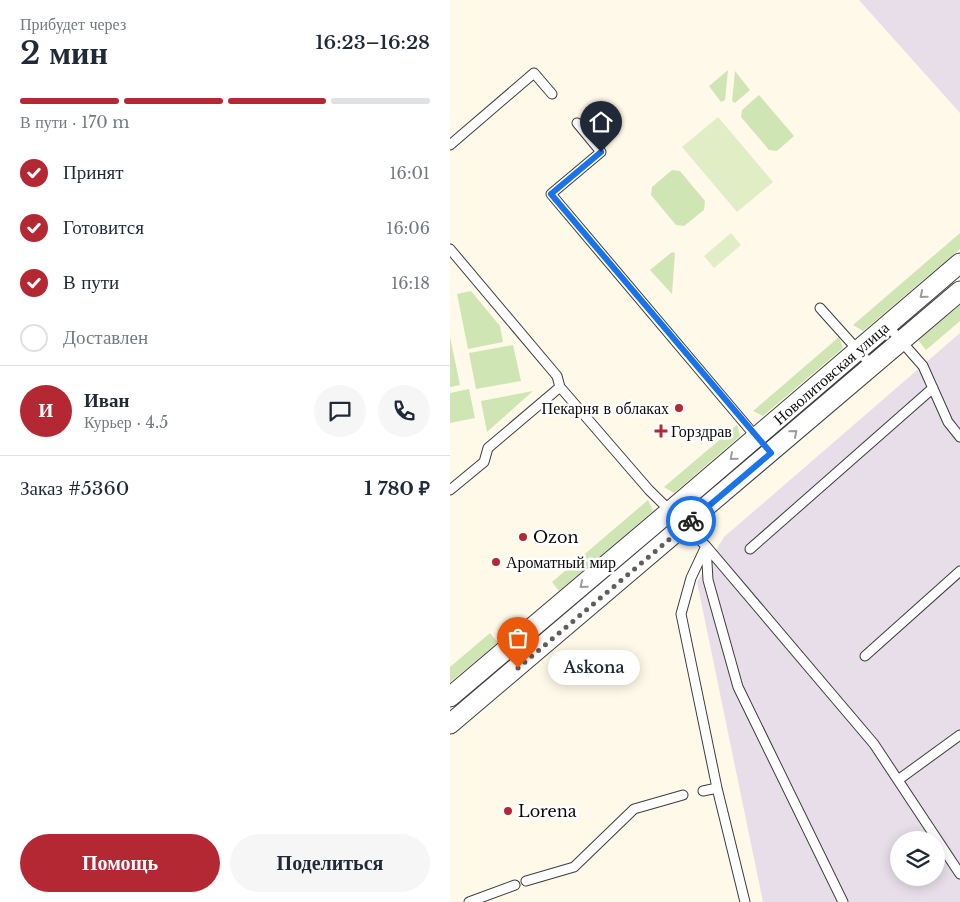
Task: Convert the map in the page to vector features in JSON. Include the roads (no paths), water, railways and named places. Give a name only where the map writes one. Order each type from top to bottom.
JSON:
[{"type":"street","name":"Новолитовская улица","points":[[450,724],[685,526],[858,350],[960,263]]},
{"type":"street","name":"Новолитовская улица","points":[[450,697],[670,511],[872,366],[960,291]]},
{"type":"lane","points":[[450,145],[534,73],[552,94]]},
{"type":"lane","points":[[577,123],[601,152],[551,194],[763,445]]},
{"type":"lane","points":[[450,249],[557,376],[560,387],[649,490],[706,546],[874,744],[960,874]]},
{"type":"lane","points":[[820,308],[872,366]]},
{"type":"lane","points":[[887,325],[923,366],[948,422],[960,437]]},
{"type":"lane","points":[[450,490],[484,462],[488,448],[560,387]]},
{"type":"lane","points":[[750,549],[933,388]]},
{"type":"lane","points":[[706,546],[691,578],[681,614],[718,788],[745,902]]},
{"type":"lane","points":[[706,546],[708,580],[738,687],[843,902]]},
{"type":"lane","points":[[865,656],[960,571]]},
{"type":"lane","points":[[898,780],[960,735]]},
{"type":"lane","points":[[703,791],[718,788]]},
{"type":"lane","points":[[526,881],[574,867],[634,809],[683,796]]},
{"type":"lane","points":[[469,902],[515,885]]},
{"type":"place","name":"Пекарня в облаках","points":[[679,408]]},
{"type":"place","name":"Горздрав","points":[[661,431]]},
{"type":"place","name":"Ozon","points":[[523,537]]},
{"type":"place","name":"Ароматный мир","points":[[496,562]]},
{"type":"place","name":"Askona","points":[[518,668]]},
{"type":"place","name":"Lorena","points":[[508,811]]}]
